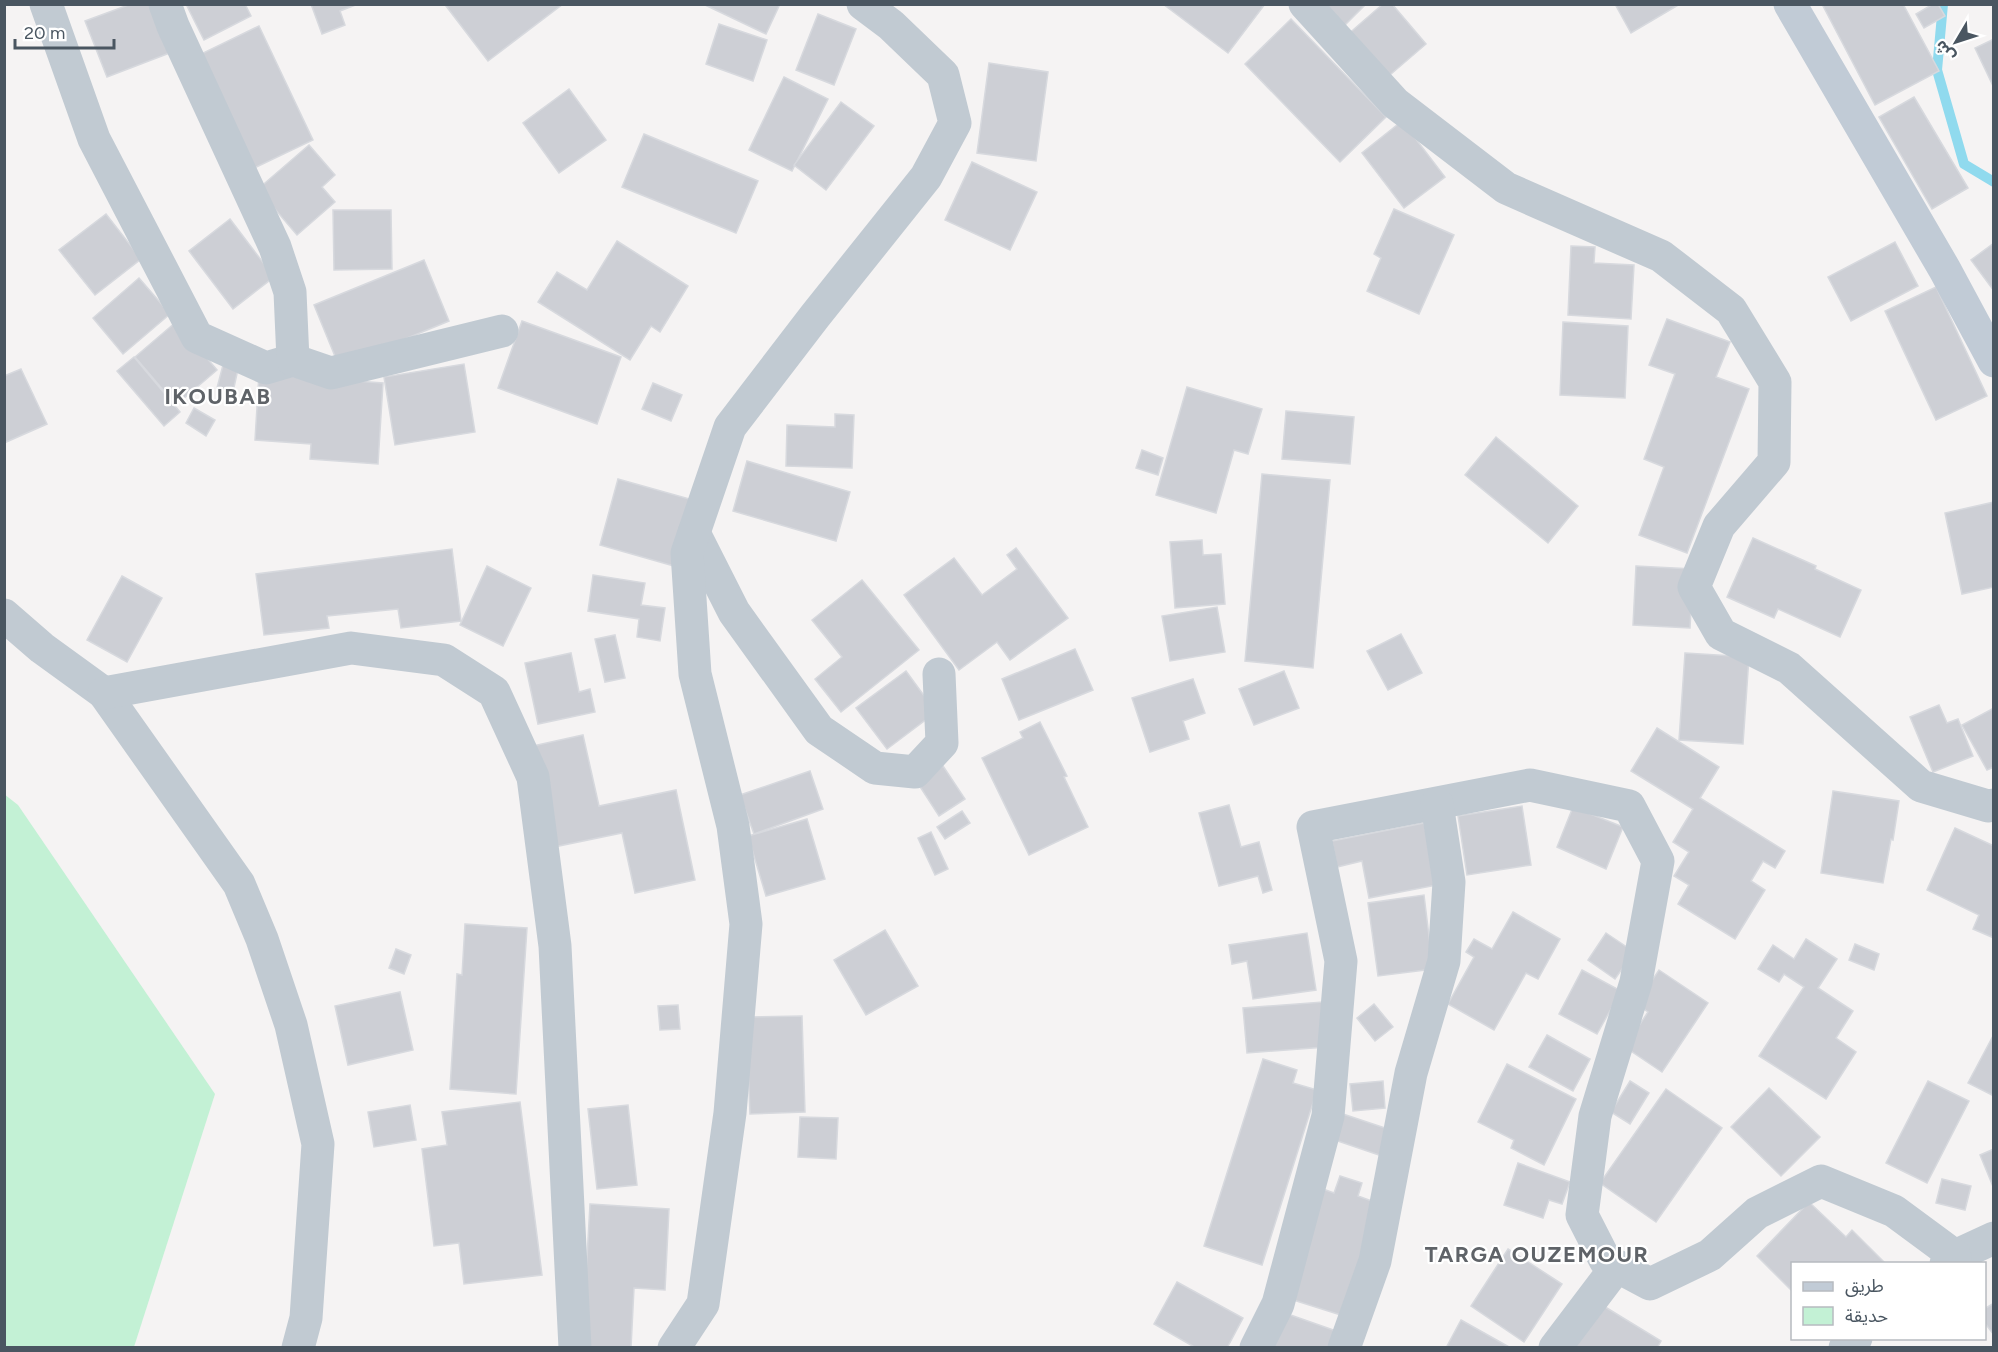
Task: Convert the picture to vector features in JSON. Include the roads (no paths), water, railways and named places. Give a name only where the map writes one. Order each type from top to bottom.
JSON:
[{"type":"street","points":[[46,4],[94,139],[197,337],[266,368],[293,360],[331,374],[502,332]]},
{"type":"street","points":[[165,4],[173,26],[276,247],[290,292],[293,360]]},
{"type":"street","points":[[674,1347],[703,1304],[730,1113],[746,924],[732,826],[695,674],[687,553],[730,427],[926,177],[955,123],[943,75],[891,26],[863,4]]},
{"type":"street","points":[[1305,4],[1395,103],[1506,188],[1661,256],[1731,310],[1775,382],[1774,462],[1719,526],[1694,587],[1721,634],[1789,668],[1921,786],[1988,806],[1994,805]]},
{"type":"street","points":[[1790,4],[1945,270],[1994,362]]},
{"type":"street","points":[[694,533],[735,612],[819,730],[874,768],[915,772],[942,743],[939,674]]},
{"type":"street","points":[[4,615],[42,648],[104,693],[239,884],[262,939],[291,1025],[318,1144],[306,1318],[298,1347]]},
{"type":"street","points":[[104,693],[351,648],[444,660],[494,692],[532,777],[555,946],[575,1347]]},
{"type":"street","points":[[1256,1347],[1278,1304],[1328,1116],[1341,961],[1313,827],[1530,785],[1629,807],[1658,861],[1636,982],[1595,1116],[1582,1215],[1605,1260],[1650,1284],[1710,1255],[1757,1213],[1821,1181],[1894,1211],[1950,1260],[1994,1238]]},
{"type":"street","points":[[1344,1347],[1375,1262],[1412,1073],[1444,961],[1449,882],[1437,804]]},
{"type":"street","points":[[1555,1347],[1617,1266]]},
{"type":"waterway","points":[[1943,4],[1937,70],[1964,164],[1994,182]]},
{"type":"district","name":"IKOUBAB","points":[[218,396]]},
{"type":"district","name":"TARGA OUZEMOUR","points":[[1537,1254]]}]
